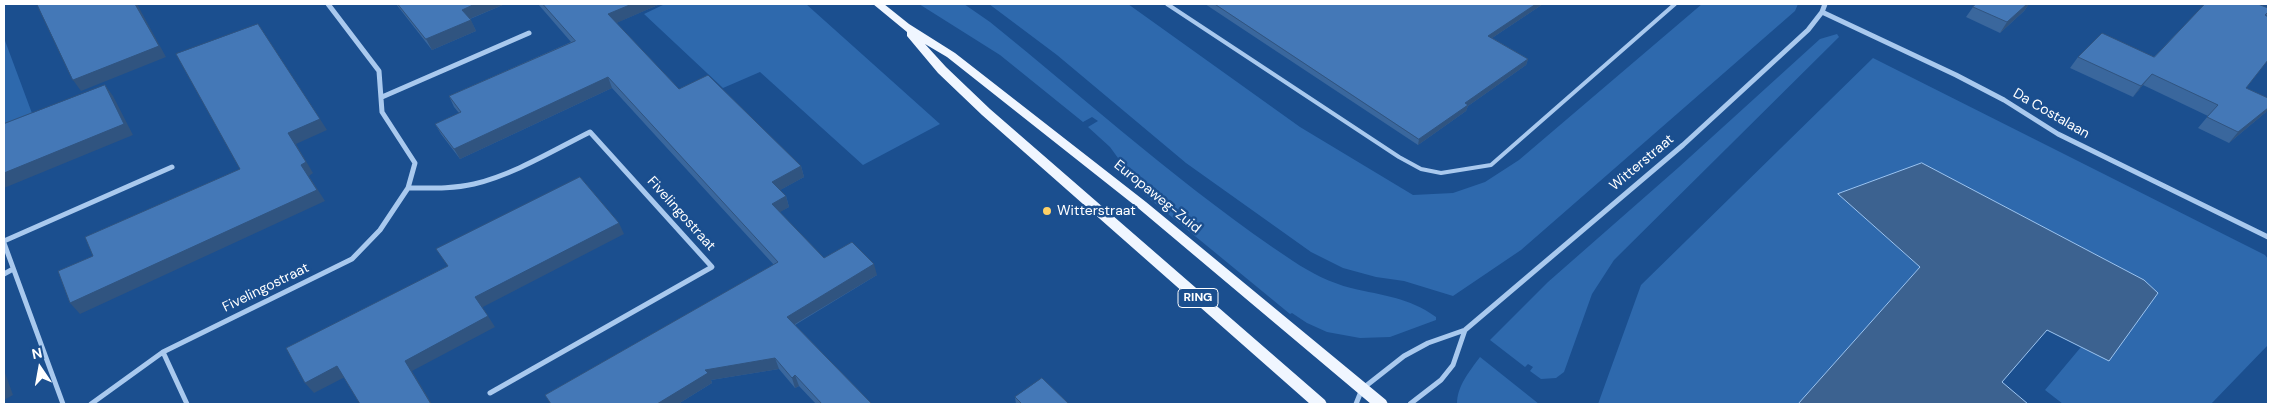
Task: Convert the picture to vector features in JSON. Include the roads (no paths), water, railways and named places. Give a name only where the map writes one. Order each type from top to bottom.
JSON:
[{"type":"main road","name":"Europaweg-Zuid","points":[[878,4],[905,26],[951,55],[1142,205],[1381,404]]},
{"type":"main road","name":"Europaweg-Zuid","points":[[905,26],[942,70],[986,112],[1320,404]]},
{"type":"street","name":"Fivelingostraat","points":[[91,404],[163,352],[352,259],[380,230],[408,188],[415,163],[382,112],[378,71],[328,4]]},
{"type":"street","name":"Witterstraat","points":[[1362,389],[1404,356],[1428,343],[1465,330],[1683,144],[1808,30],[1822,12],[1825,4]]},
{"type":"street","name":"Da Costalaan","points":[[1822,12],[1956,75],[2004,100],[2058,134],[2268,237]]},
{"type":"street","points":[[382,97],[529,33]]},
{"type":"street","name":"Fivelingostraat","points":[[408,188],[452,187],[473,184],[498,176],[590,132],[712,267],[490,393]]},
{"type":"street","points":[[63,404],[4,242],[172,167]]},
{"type":"street","points":[[4,274],[14,269]]},
{"type":"street","points":[[1410,404],[1441,380],[1453,366],[1465,330]]},
{"type":"street","points":[[163,352],[187,404]]},
{"type":"street","points":[[1356,404],[1362,389]]},
{"type":"lane","points":[[1167,4],[1399,157],[1421,169],[1442,173],[1491,165],[1675,4]]},
{"type":"place","name":"Witterstraat","points":[[1047,211]]}]
